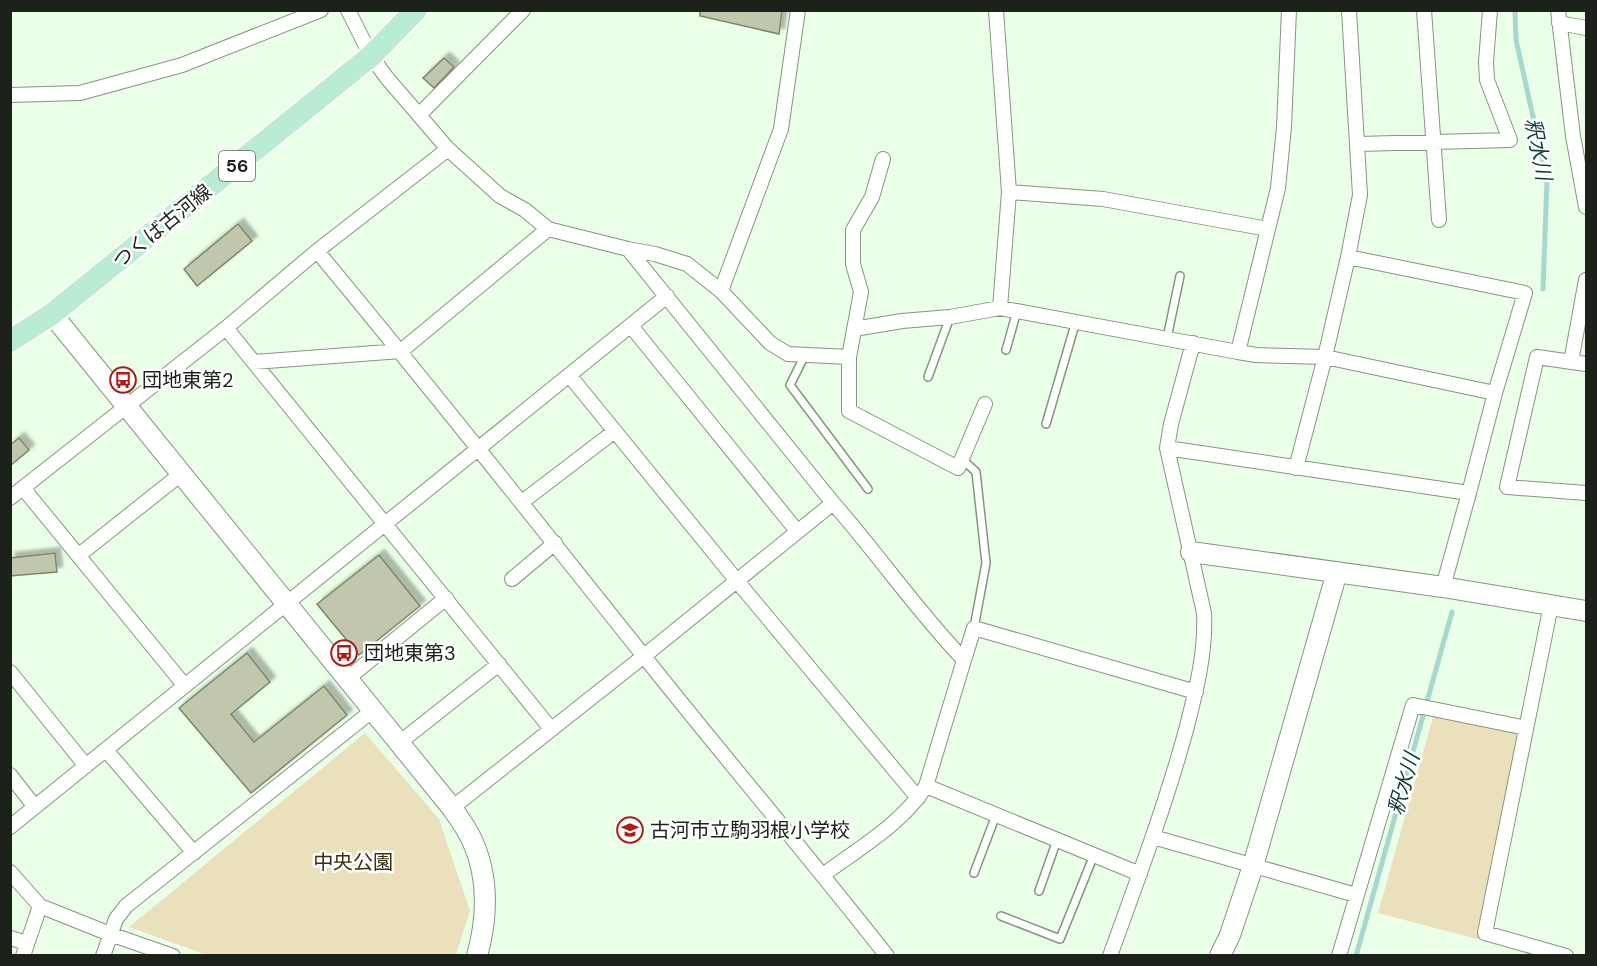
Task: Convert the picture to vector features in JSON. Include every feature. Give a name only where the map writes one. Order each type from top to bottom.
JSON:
[{"type":"main road","name":"つくば古河線","points":[[10,341],[52,314],[371,56],[416,10]]},
{"type":"street","points":[[10,95],[80,93],[182,65],[321,10]]},
{"type":"street","points":[[348,10],[371,56],[387,78],[448,150],[500,196],[525,210],[548,229],[655,254],[687,264],[721,291],[770,343],[788,354],[849,357]]},
{"type":"street","points":[[418,115],[523,10]]},
{"type":"street","points":[[721,291],[781,129],[798,10]]},
{"type":"street","points":[[996,10],[1009,192],[999,308]]},
{"type":"street","points":[[1239,352],[1280,178],[1289,10]]},
{"type":"street","points":[[1296,468],[1325,357],[1360,195],[1349,10]]},
{"type":"street","points":[[1424,10],[1439,220]]},
{"type":"street","points":[[1358,144],[1510,140],[1487,80],[1490,10]]},
{"type":"street","points":[[1559,17],[1587,28]]},
{"type":"street","points":[[1559,17],[1580,136],[1587,207]]},
{"type":"street","points":[[10,498],[448,150]]},
{"type":"street","points":[[883,159],[873,197],[853,230],[853,264],[861,292],[849,357],[849,411],[958,468],[985,404]]},
{"type":"street","points":[[1009,192],[1102,199],[1268,229]]},
{"type":"street","points":[[254,362],[400,351],[548,229]]},
{"type":"street","points":[[628,249],[832,503],[865,540],[936,631],[964,660]]},
{"type":"street","points":[[318,251],[887,956]]},
{"type":"street","points":[[1348,257],[1526,293],[1443,587]]},
{"type":"street","points":[[1571,362],[1587,280]]},
{"type":"street","points":[[10,827],[387,525],[478,448],[667,296]]},
{"type":"street","points":[[854,329],[902,321],[950,317],[999,308],[1256,355],[1325,357],[1496,393]]},
{"type":"street","points":[[52,314],[452,808],[472,838],[481,864],[485,887],[486,916],[477,956]]},
{"type":"street","points":[[631,326],[796,531]]},
{"type":"street","points":[[226,327],[551,729]]},
{"type":"street","points":[[1110,956],[1168,793],[1196,692],[1205,635],[1204,613],[1167,448],[1171,424],[1193,343]]},
{"type":"street","points":[[1587,364],[1537,357],[1508,487],[1587,493]]},
{"type":"street","points":[[569,375],[737,581],[922,792],[996,815],[1140,874]]},
{"type":"street","points":[[522,502],[615,431]]},
{"type":"street","points":[[1167,448],[1469,494]]},
{"type":"street","points":[[78,555],[181,474]]},
{"type":"street","points":[[23,488],[185,686]]},
{"type":"street","points":[[452,808],[832,503]]},
{"type":"street","points":[[512,579],[555,543]]},
{"type":"street","points":[[1191,552],[1443,587],[1587,611]]},
{"type":"street","points":[[1220,956],[1230,935],[1253,866],[1337,572]]},
{"type":"street","points":[[347,679],[446,598]]},
{"type":"street","points":[[1551,605],[1485,933],[1566,956]]},
{"type":"street","points":[[823,875],[903,815],[922,792],[974,628],[1196,692]]},
{"type":"street","points":[[399,743],[499,664]]},
{"type":"street","points":[[10,672],[86,766]]},
{"type":"street","points":[[1339,956],[1413,705],[1526,728]]},
{"type":"street","points":[[103,956],[116,919],[126,906],[372,711]]},
{"type":"street","points":[[106,750],[194,853]]},
{"type":"street","points":[[10,775],[35,807]]},
{"type":"street","points":[[1153,837],[1356,895]]},
{"type":"street","points":[[10,872],[40,906],[172,956]]},
{"type":"street","points":[[10,938],[25,950],[40,906]]},
{"type":"lane","points":[[1167,338],[1180,276]]},
{"type":"lane","points":[[1006,350],[1017,311]]},
{"type":"lane","points":[[928,376],[950,317]]},
{"type":"lane","points":[[1046,424],[1076,321]]},
{"type":"lane","points":[[805,355],[790,385],[868,489]]},
{"type":"lane","points":[[962,459],[976,472],[986,563],[974,628]]},
{"type":"lane","points":[[974,873],[996,815]]},
{"type":"lane","points":[[1039,891],[1058,840]]},
{"type":"lane","points":[[1001,916],[1060,939],[1094,855]]},
{"type":"green space","points":[[1435,710],[1525,733],[1481,940],[1378,913]]},
{"type":"green space","name":"中央公園","points":[[365,733],[439,819],[470,911],[456,955],[207,955],[129,927]]},
{"type":"building","points":[[700,10],[782,10],[779,34],[700,16]]},
{"type":"building","points":[[444,58],[454,67],[434,88],[423,78]]},
{"type":"building","points":[[238,224],[252,241],[197,286],[184,269]]},
{"type":"building","points":[[19,438],[29,450],[10,466],[10,445]]},
{"type":"building","points":[[55,553],[57,572],[10,576],[10,558]]},
{"type":"building","points":[[379,555],[420,606],[359,655],[317,604]]},
{"type":"building","points":[[247,653],[270,682],[231,714],[254,742],[324,686],[347,715],[251,793],[179,708]]},
{"type":"waterway","name":"釈水川","points":[[1515,10],[1516,40],[1547,180],[1543,289]]},
{"type":"waterway","name":"釈水川","points":[[1356,956],[1452,612]]},
{"type":"place","name":"団地東第2","points":[[123,380]]},
{"type":"place","name":"団地東第3","points":[[344,653]]},
{"type":"place","name":"古河市立駒羽根小学校","points":[[630,830]]}]
